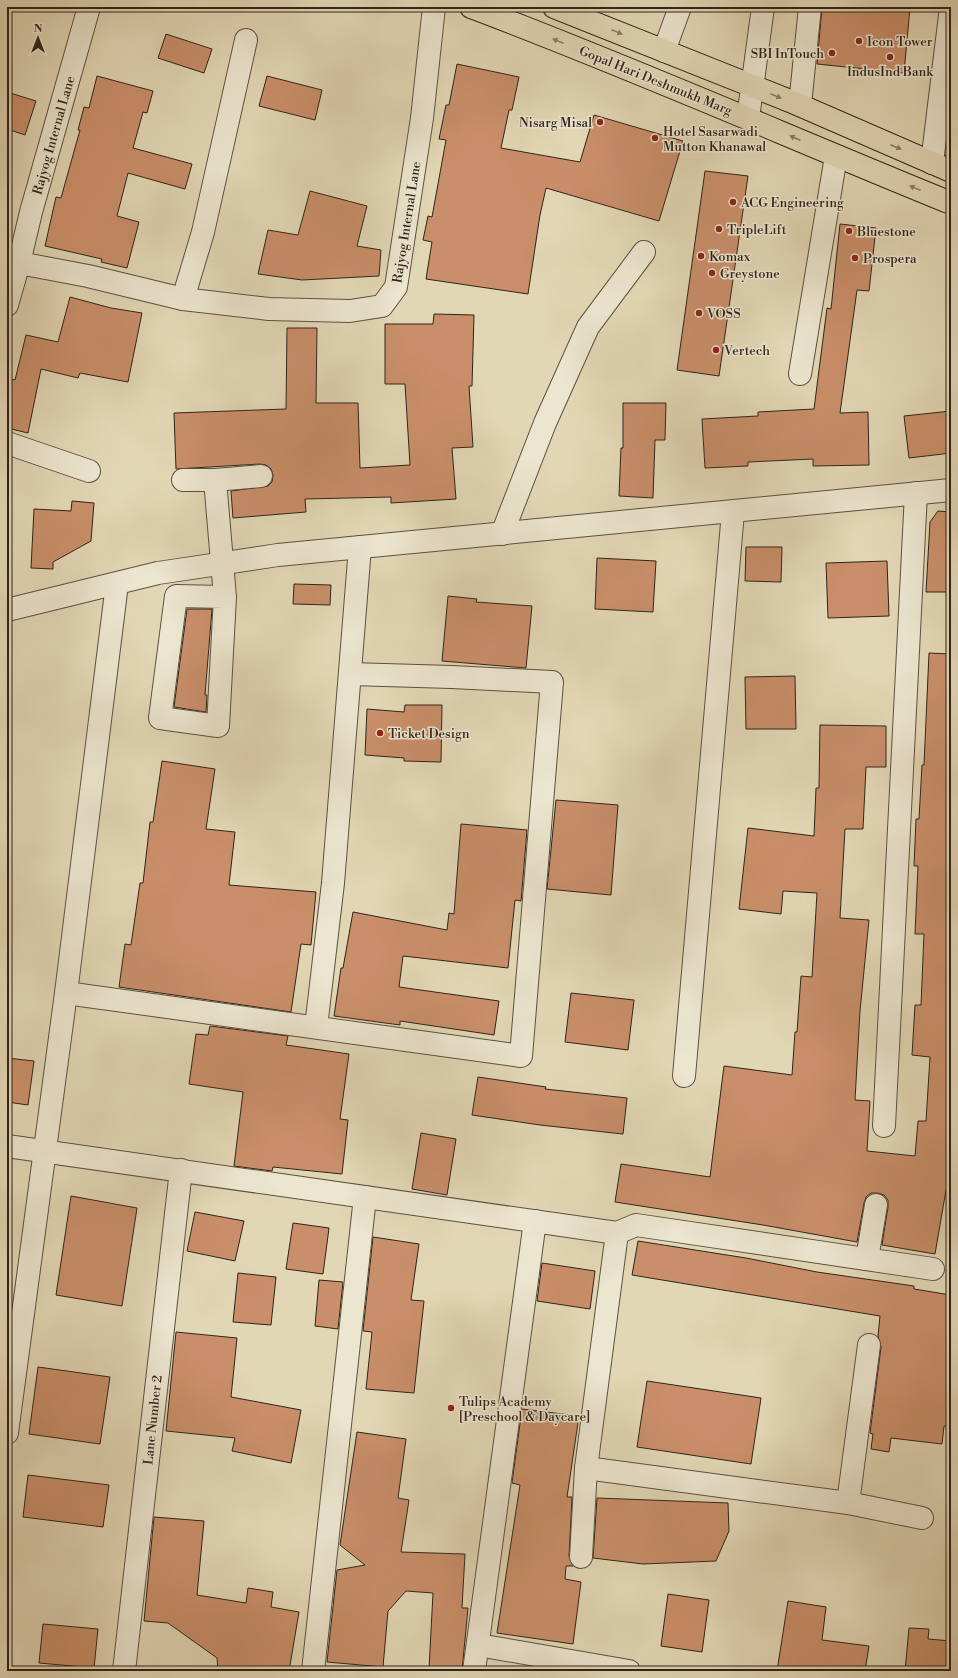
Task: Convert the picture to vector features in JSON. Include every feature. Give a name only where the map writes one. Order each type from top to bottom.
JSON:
[{"type":"main road","name":"Gopal Hari Deshmukh Marg","points":[[471,7],[748,118],[951,203]]},
{"type":"main road","points":[[554,7],[589,13],[664,51],[800,105],[941,167]]},
{"type":"street","name":"Rajyog Internal Lane","points":[[7,305],[19,263],[30,212],[89,7]]},
{"type":"street","name":"Rajyog Internal Lane","points":[[19,263],[88,276],[183,299],[269,309],[350,311],[382,306],[396,287],[422,118],[434,7]]},
{"type":"street","points":[[664,51],[680,7]]},
{"type":"street","points":[[748,118],[763,7]]},
{"type":"street","points":[[800,105],[810,7]]},
{"type":"street","points":[[941,167],[951,7]]},
{"type":"street","points":[[183,299],[203,232],[246,40]]},
{"type":"street","points":[[800,374],[836,156]]},
{"type":"street","points":[[502,534],[545,423],[588,327],[644,252]]},
{"type":"street","points":[[7,443],[89,471]]},
{"type":"street","points":[[183,480],[214,480],[261,476]]},
{"type":"street","points":[[214,480],[225,597],[218,726],[160,718],[176,596],[225,597]]},
{"type":"street","points":[[7,610],[158,573],[278,555],[951,490]]},
{"type":"street","points":[[884,1126],[916,493]]},
{"type":"street","points":[[684,1076],[733,512]]},
{"type":"street","points":[[316,1027],[333,883],[360,547]]},
{"type":"street","points":[[7,1433],[13,1340],[44,1152],[66,993],[117,584]]},
{"type":"street","points":[[66,993],[521,1056],[552,682],[350,674]]},
{"type":"street","points":[[7,1146],[617,1233],[636,1225],[933,1268]]},
{"type":"street","name":"Lane Number 2","points":[[124,1671],[180,1170]]},
{"type":"street","points":[[313,1671],[364,1197]]},
{"type":"street","points":[[867,1259],[876,1205]]},
{"type":"street","points":[[474,1671],[535,1221]]},
{"type":"street","points":[[581,1557],[586,1468],[617,1233]]},
{"type":"street","points":[[848,1503],[869,1345]]},
{"type":"street","points":[[586,1468],[848,1503],[922,1518]]},
{"type":"street","points":[[478,1646],[629,1671]]},
{"type":"building","name":"Icon Tower","points":[[822,7],[910,7],[904,73],[817,64]]},
{"type":"building","points":[[166,34],[212,49],[204,73],[158,58]]},
{"type":"building","points":[[457,64],[519,77],[512,110],[509,110],[501,148],[580,162],[594,115],[683,141],[659,221],[546,188],[540,215],[528,294],[426,279],[432,242],[423,240],[428,216],[432,217],[446,140],[439,139],[446,105],[449,105]]},
{"type":"building","points":[[97,76],[153,91],[147,113],[143,112],[133,148],[192,164],[185,189],[128,173],[117,216],[139,222],[127,268],[101,262],[102,259],[45,246],[56,197],[61,198],[80,130],[78,130],[84,107],[89,108]]},
{"type":"building","points":[[267,76],[322,90],[315,120],[259,106]]},
{"type":"building","points":[[7,92],[36,101],[25,135],[7,129]]},
{"type":"building","name":"Greystone","points":[[705,171],[748,176],[719,376],[677,370]]},
{"type":"building","points":[[310,191],[367,206],[357,246],[381,250],[379,276],[302,280],[258,274],[268,230],[298,235]]},
{"type":"building","points":[[840,224],[876,228],[869,291],[857,290],[840,413],[868,412],[869,465],[813,466],[813,459],[748,462],[748,466],[705,468],[702,419],[758,416],[758,412],[814,409],[827,308],[831,309]]},
{"type":"building","points":[[70,297],[111,308],[142,313],[128,382],[80,373],[78,378],[41,369],[28,433],[7,428],[7,378],[15,380],[26,335],[58,342]]},
{"type":"building","points":[[434,314],[474,315],[472,386],[469,386],[473,447],[452,448],[456,499],[391,503],[391,497],[305,499],[306,512],[233,518],[231,491],[268,486],[272,482],[273,475],[271,469],[266,465],[260,464],[176,469],[174,413],[286,409],[287,328],[317,328],[316,403],[358,403],[360,468],[410,465],[405,384],[385,384],[385,324],[433,324]]},
{"type":"building","points":[[623,403],[666,403],[665,440],[655,440],[653,498],[619,496],[621,448],[623,448]]},
{"type":"building","points":[[951,411],[951,453],[909,458],[904,416]]},
{"type":"building","points":[[72,501],[94,503],[91,541],[53,562],[53,569],[31,568],[34,509],[71,511]]},
{"type":"building","points":[[938,511],[951,512],[951,592],[926,592],[930,522]]},
{"type":"building","points":[[746,547],[782,547],[781,582],[745,581]]},
{"type":"building","points":[[597,558],[656,561],[653,612],[595,609]]},
{"type":"building","points":[[887,561],[889,616],[828,618],[826,563]]},
{"type":"building","points":[[294,584],[331,585],[330,605],[293,604]]},
{"type":"building","points":[[448,596],[477,599],[476,602],[532,606],[526,668],[442,661]]},
{"type":"building","points":[[187,609],[212,609],[205,695],[207,695],[206,712],[174,707]]},
{"type":"building","points":[[929,653],[951,654],[951,1190],[946,1190],[935,1254],[882,1245],[888,1200],[884,1195],[878,1193],[871,1193],[866,1197],[857,1242],[763,1225],[615,1202],[621,1164],[710,1177],[724,1066],[792,1075],[801,976],[812,977],[817,893],[783,891],[781,914],[739,909],[748,828],[814,836],[816,788],[819,788],[820,725],[886,726],[886,767],[866,767],[863,829],[845,829],[840,918],[869,920],[860,1011],[855,1100],[870,1101],[867,1151],[915,1156],[918,1121],[926,1121],[930,1057],[912,1055],[915,1005],[921,1005],[924,934],[915,934],[918,866],[914,866],[916,819],[919,819],[922,765],[924,765]]},
{"type":"building","points":[[795,676],[796,729],[746,729],[745,677]]},
{"type":"building","points":[[405,705],[442,705],[441,762],[404,761],[404,758],[365,755],[367,709],[404,712]]},
{"type":"building","points":[[162,761],[215,769],[206,829],[235,832],[229,885],[316,892],[311,945],[301,944],[291,1012],[119,987],[125,944],[131,945],[140,883],[143,883],[150,822],[153,822]]},
{"type":"building","points":[[556,800],[618,805],[611,895],[547,889]]},
{"type":"building","points":[[461,824],[527,830],[521,901],[515,900],[508,968],[403,956],[399,987],[499,1001],[494,1035],[400,1021],[400,1025],[334,1016],[341,968],[343,968],[353,912],[447,930],[449,913],[454,914]]},
{"type":"building","points":[[571,993],[634,1000],[628,1050],[565,1042]]},
{"type":"building","points":[[210,1026],[288,1036],[286,1045],[349,1054],[340,1119],[348,1120],[342,1174],[273,1167],[272,1171],[234,1166],[243,1092],[189,1084],[196,1034],[208,1035]]},
{"type":"building","points":[[7,1058],[34,1061],[28,1105],[7,1102]]},
{"type":"building","points":[[478,1077],[546,1087],[545,1089],[627,1098],[623,1134],[540,1125],[472,1115]]},
{"type":"building","points":[[421,1133],[456,1139],[447,1195],[412,1189]]},
{"type":"building","points":[[71,1196],[137,1208],[122,1306],[56,1295]]},
{"type":"building","points":[[195,1212],[244,1221],[235,1261],[187,1251]]},
{"type":"building","points":[[293,1223],[329,1228],[323,1274],[286,1269]]},
{"type":"building","points":[[373,1237],[419,1244],[411,1300],[424,1301],[414,1393],[366,1389],[372,1332],[363,1331]]},
{"type":"building","points":[[638,1241],[746,1258],[817,1272],[914,1286],[914,1289],[951,1295],[951,1427],[944,1426],[942,1444],[891,1438],[889,1452],[871,1449],[873,1434],[870,1433],[881,1347],[878,1336],[880,1316],[632,1275]]},
{"type":"building","points":[[542,1263],[595,1271],[590,1309],[537,1301]]},
{"type":"building","points":[[238,1273],[276,1277],[271,1325],[233,1322]]},
{"type":"building","points":[[319,1280],[343,1282],[338,1329],[315,1326]]},
{"type":"building","points":[[176,1332],[237,1338],[231,1397],[301,1410],[291,1463],[232,1451],[235,1438],[166,1431]]},
{"type":"building","points":[[38,1367],[110,1377],[100,1444],[29,1434]]},
{"type":"building","points":[[647,1381],[761,1398],[751,1464],[637,1447]]},
{"type":"building","points":[[522,1409],[579,1416],[567,1497],[572,1497],[569,1556],[573,1566],[566,1566],[565,1579],[581,1582],[573,1644],[497,1633],[520,1485],[512,1483]]},
{"type":"building","points":[[357,1432],[406,1439],[398,1498],[409,1500],[401,1552],[465,1554],[462,1608],[468,1608],[462,1671],[429,1669],[433,1593],[406,1591],[388,1611],[383,1667],[327,1662],[337,1570],[365,1565],[340,1545]]},
{"type":"building","points":[[28,1475],[109,1485],[103,1527],[23,1517]]},
{"type":"building","points":[[597,1498],[728,1503],[729,1531],[716,1561],[643,1564],[593,1558]]},
{"type":"building","points":[[154,1517],[204,1521],[197,1595],[246,1603],[248,1588],[273,1592],[271,1607],[299,1612],[289,1671],[218,1671],[217,1658],[168,1623],[144,1621]]},
{"type":"building","points":[[668,1594],[709,1600],[702,1652],[661,1646]]},
{"type":"building","points":[[788,1601],[826,1607],[822,1640],[869,1646],[865,1671],[777,1671]]},
{"type":"building","points":[[43,1624],[98,1629],[94,1668],[39,1663]]},
{"type":"building","points":[[909,1628],[929,1629],[928,1639],[951,1641],[951,1671],[905,1671]]},
{"type":"place","name":"Icon Tower","points":[[859,41]]},
{"type":"place","name":"SBI InTouch","points":[[832,53]]},
{"type":"place","name":"IndusInd Bank","points":[[890,57]]},
{"type":"place","name":"Nisarg Misal","points":[[600,122]]},
{"type":"place","name":"Hotel Sasarwadi Mutton Khanawal","points":[[655,138]]},
{"type":"place","name":"ACG Engineering","points":[[733,202]]},
{"type":"place","name":"TripleLift","points":[[719,229]]},
{"type":"place","name":"Bluestone","points":[[849,231]]},
{"type":"place","name":"Komax","points":[[701,256]]},
{"type":"place","name":"Prospera","points":[[855,258]]},
{"type":"place","name":"Greystone","points":[[712,273]]},
{"type":"place","name":"VOSS","points":[[699,313]]},
{"type":"place","name":"Vertech","points":[[716,350]]},
{"type":"place","name":"Ticket Design","points":[[380,733]]},
{"type":"place","name":"Tulips Academy [Preschool & Daycare]","points":[[451,1408]]}]
